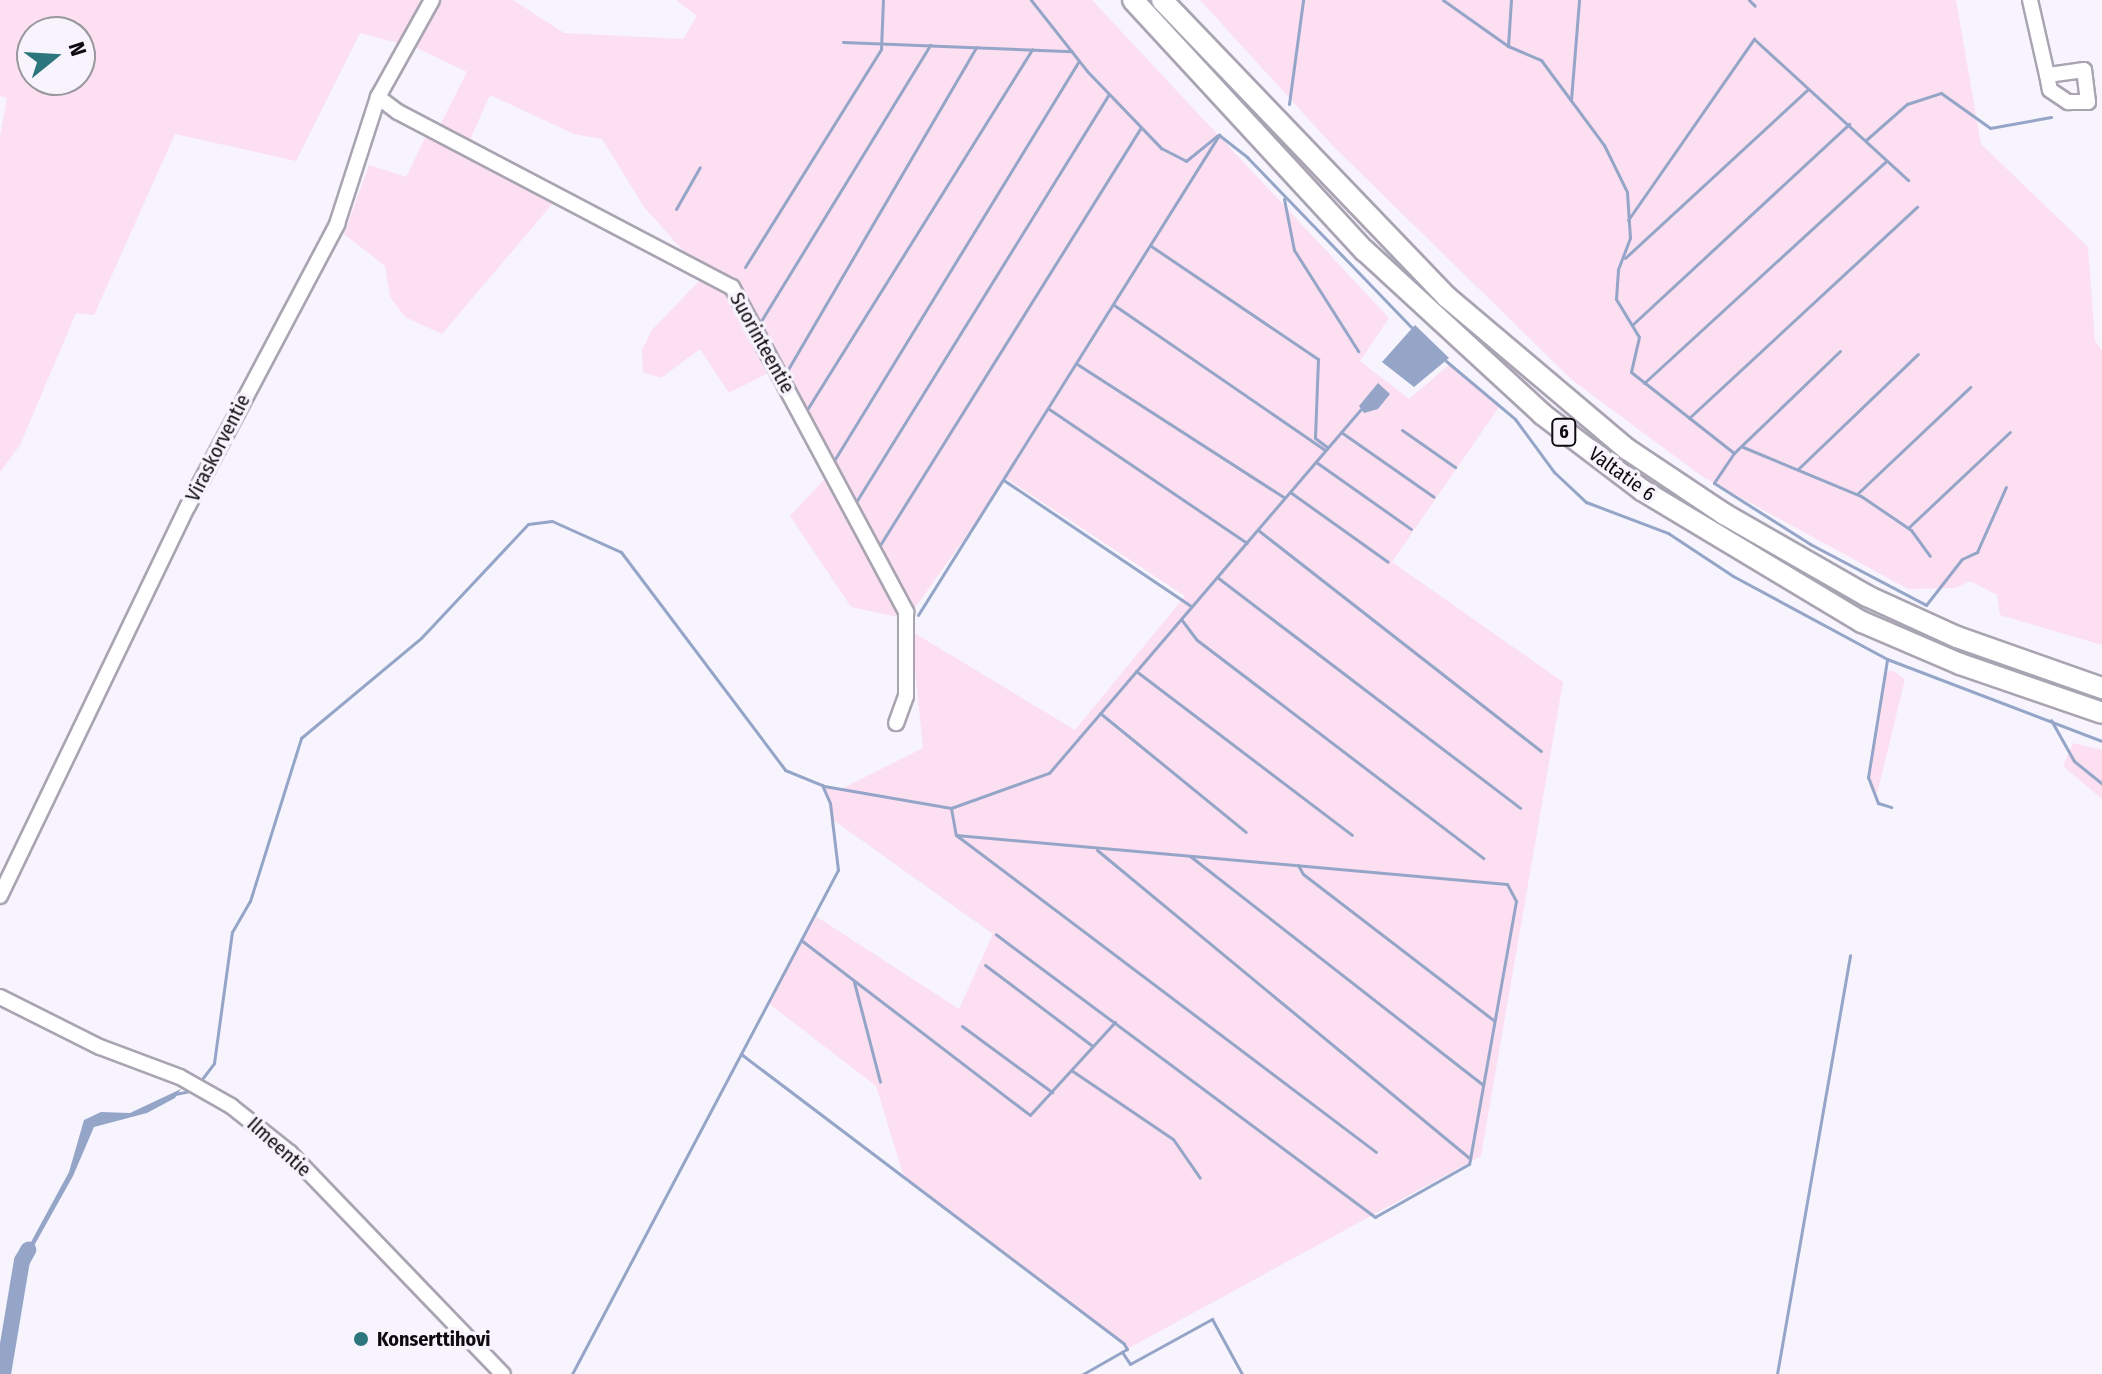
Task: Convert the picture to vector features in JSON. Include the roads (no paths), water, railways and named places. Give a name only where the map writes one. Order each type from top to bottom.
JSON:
[{"type":"highway","name":"Valtatie 6","points":[[1133,0],[1377,262],[1542,414],[1642,490],[1862,622],[1960,664],[2102,713]]},
{"type":"highway","name":"Valtatie 6","points":[[1162,0],[1447,297],[1627,449],[1724,514],[1867,596],[1957,637],[2102,688]]},
{"type":"street","name":"Viraskorventie","points":[[0,896],[188,506],[337,224],[378,97],[432,0]]},
{"type":"street","points":[[2030,0],[2047,75]]},
{"type":"street","name":"Suorinteentie","points":[[378,97],[398,112],[732,287],[906,612],[906,696],[896,723]]},
{"type":"street","name":"Ilmeentie","points":[[0,997],[100,1047],[180,1077],[231,1106],[290,1153],[503,1374]]},
{"type":"water","points":[[1415,325],[1449,358],[1414,387],[1382,362]]},
{"type":"water","points":[[1378,383],[1390,394],[1378,409],[1364,413],[1359,406]]},
{"type":"water","points":[[181,1089],[175,1098],[147,1113],[94,1127],[73,1176],[20,1271],[0,1374],[11,1279],[69,1172],[84,1120],[101,1112],[130,1113]]},
{"type":"waterway","points":[[745,267],[881,49],[883,0]]},
{"type":"waterway","points":[[1031,0],[1087,71],[1161,148],[1186,161],[1218,135]]},
{"type":"waterway","points":[[1289,104],[1303,0]]},
{"type":"waterway","points":[[1443,0],[1508,46],[1541,60],[1604,145],[1627,192],[1630,238],[1618,270],[1616,299],[1639,337],[1631,372],[1734,453]]},
{"type":"waterway","points":[[1508,46],[1511,0]]},
{"type":"waterway","points":[[1571,100],[1579,0]]},
{"type":"waterway","points":[[1749,0],[1755,6]]},
{"type":"waterway","points":[[1628,220],[1754,39],[1908,180]]},
{"type":"waterway","points":[[843,42],[1072,51]]},
{"type":"waterway","points":[[761,321],[930,45]]},
{"type":"waterway","points":[[787,371],[976,47]]},
{"type":"waterway","points":[[808,408],[1032,49]]},
{"type":"waterway","points":[[835,459],[1079,61]]},
{"type":"waterway","points":[[1625,258],[1808,89]]},
{"type":"waterway","points":[[1866,140],[1907,104],[1941,93],[1990,128],[2051,117]]},
{"type":"waterway","points":[[856,502],[1108,95]]},
{"type":"waterway","points":[[1632,325],[1849,124]]},
{"type":"waterway","points":[[880,545],[1140,129]]},
{"type":"waterway","points":[[1219,135],[1247,157],[1412,328]]},
{"type":"waterway","points":[[918,615],[1219,135]]},
{"type":"waterway","points":[[1644,383],[1886,161]]},
{"type":"waterway","points":[[676,209],[700,167]]},
{"type":"waterway","points":[[1284,199],[1294,250],[1358,351]]},
{"type":"waterway","points":[[1689,418],[1917,207]]},
{"type":"waterway","points":[[1151,246],[1318,359],[1315,438],[1327,447]]},
{"type":"waterway","points":[[1114,305],[1325,450]]},
{"type":"waterway","points":[[1840,351],[1734,453],[1714,483],[1810,544],[1926,605],[1962,559],[1977,552],[2006,487]]},
{"type":"waterway","points":[[1798,469],[1918,354]]},
{"type":"waterway","points":[[1446,361],[1515,419],[1554,472],[1586,502],[1668,533],[1733,576],[1887,659],[2102,741]]},
{"type":"waterway","points":[[1077,364],[1285,498]]},
{"type":"waterway","points":[[1857,494],[1970,387]]},
{"type":"waterway","points":[[1049,409],[1247,543]]},
{"type":"waterway","points":[[199,1083],[214,1063],[232,932],[250,901],[301,738],[421,638],[528,524],[552,521],[621,552],[785,770],[824,786],[951,808],[1049,773],[1361,409]]},
{"type":"waterway","points":[[1402,430],[1455,467]]},
{"type":"waterway","points":[[1341,432],[1434,497]]},
{"type":"waterway","points":[[1908,528],[2010,432]]},
{"type":"waterway","points":[[1743,447],[1861,496],[1911,530],[1930,556]]},
{"type":"waterway","points":[[1316,462],[1411,529]]},
{"type":"waterway","points":[[1005,481],[1191,606]]},
{"type":"waterway","points":[[1290,492],[1388,562]]},
{"type":"waterway","points":[[1258,530],[1541,751]]},
{"type":"waterway","points":[[1217,577],[1520,808]]},
{"type":"waterway","points":[[1181,619],[1197,640],[1483,858]]},
{"type":"waterway","points":[[1887,660],[1868,777],[1878,803],[1891,807]]},
{"type":"waterway","points":[[1136,671],[1352,835]]},
{"type":"waterway","points":[[1100,713],[1246,832]]},
{"type":"waterway","points":[[2051,720],[2074,761],[2102,784]]},
{"type":"waterway","points":[[572,1374],[838,870],[830,803],[822,785]]},
{"type":"waterway","points":[[951,808],[956,835],[1376,1152]]},
{"type":"waterway","points":[[956,835],[1507,884],[1516,901],[1469,1164],[1375,1217],[996,934]]},
{"type":"waterway","points":[[1097,850],[1470,1159]]},
{"type":"waterway","points":[[1190,856],[1483,1085]]},
{"type":"waterway","points":[[1298,865],[1303,874],[1493,1020]]},
{"type":"waterway","points":[[801,940],[1030,1115],[1115,1022]]},
{"type":"waterway","points":[[1777,1374],[1850,955]]},
{"type":"waterway","points":[[985,965],[1091,1045]]},
{"type":"waterway","points":[[854,982],[880,1082]]},
{"type":"waterway","points":[[962,1026],[1052,1092]]},
{"type":"waterway","points":[[741,1054],[1124,1344],[1127,1349],[1083,1374]]},
{"type":"waterway","points":[[1071,1070],[1173,1139],[1200,1178]]},
{"type":"waterway","points":[[175,1094],[190,1091]]},
{"type":"waterway","points":[[3,1374],[22,1261],[28,1250]]},
{"type":"waterway","points":[[1122,1352],[1130,1364],[1212,1319],[1242,1374]]},
{"type":"place","name":"Konserttihovi","points":[[361,1339]]}]
